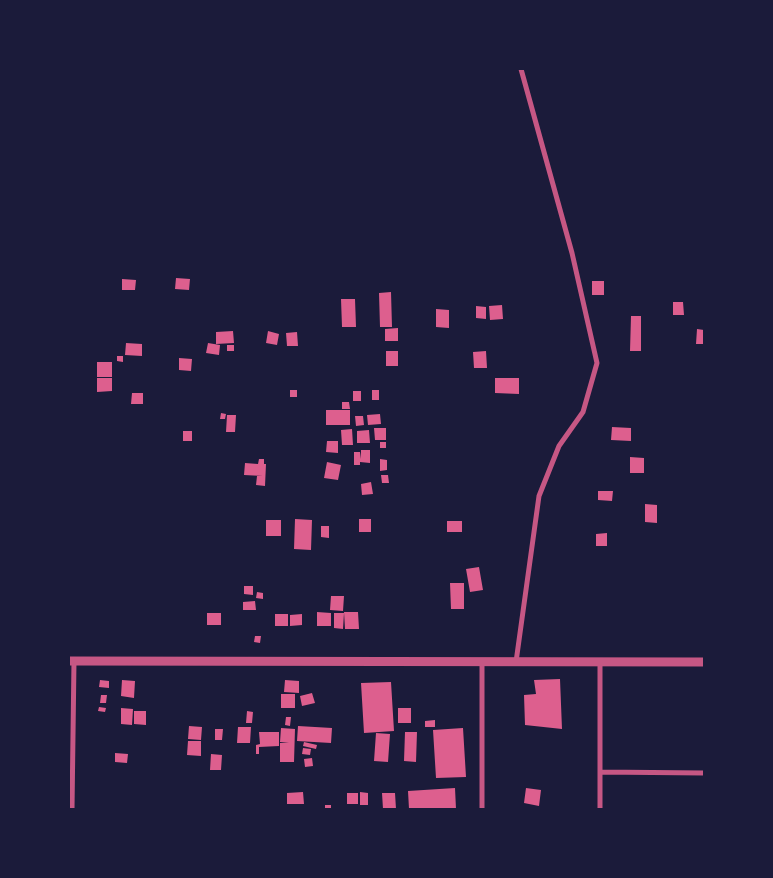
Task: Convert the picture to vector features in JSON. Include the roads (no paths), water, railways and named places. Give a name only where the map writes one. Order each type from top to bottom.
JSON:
[{"type":"street","points":[[516,662],[539,496],[558,446],[583,412],[597,363],[572,253],[521,69]]},
{"type":"street","points":[[72,809],[71,661],[704,662]]},
{"type":"street","points":[[482,661],[482,809]]},
{"type":"street","points":[[600,662],[600,809]]},
{"type":"street","points":[[600,772],[704,773]]}]
